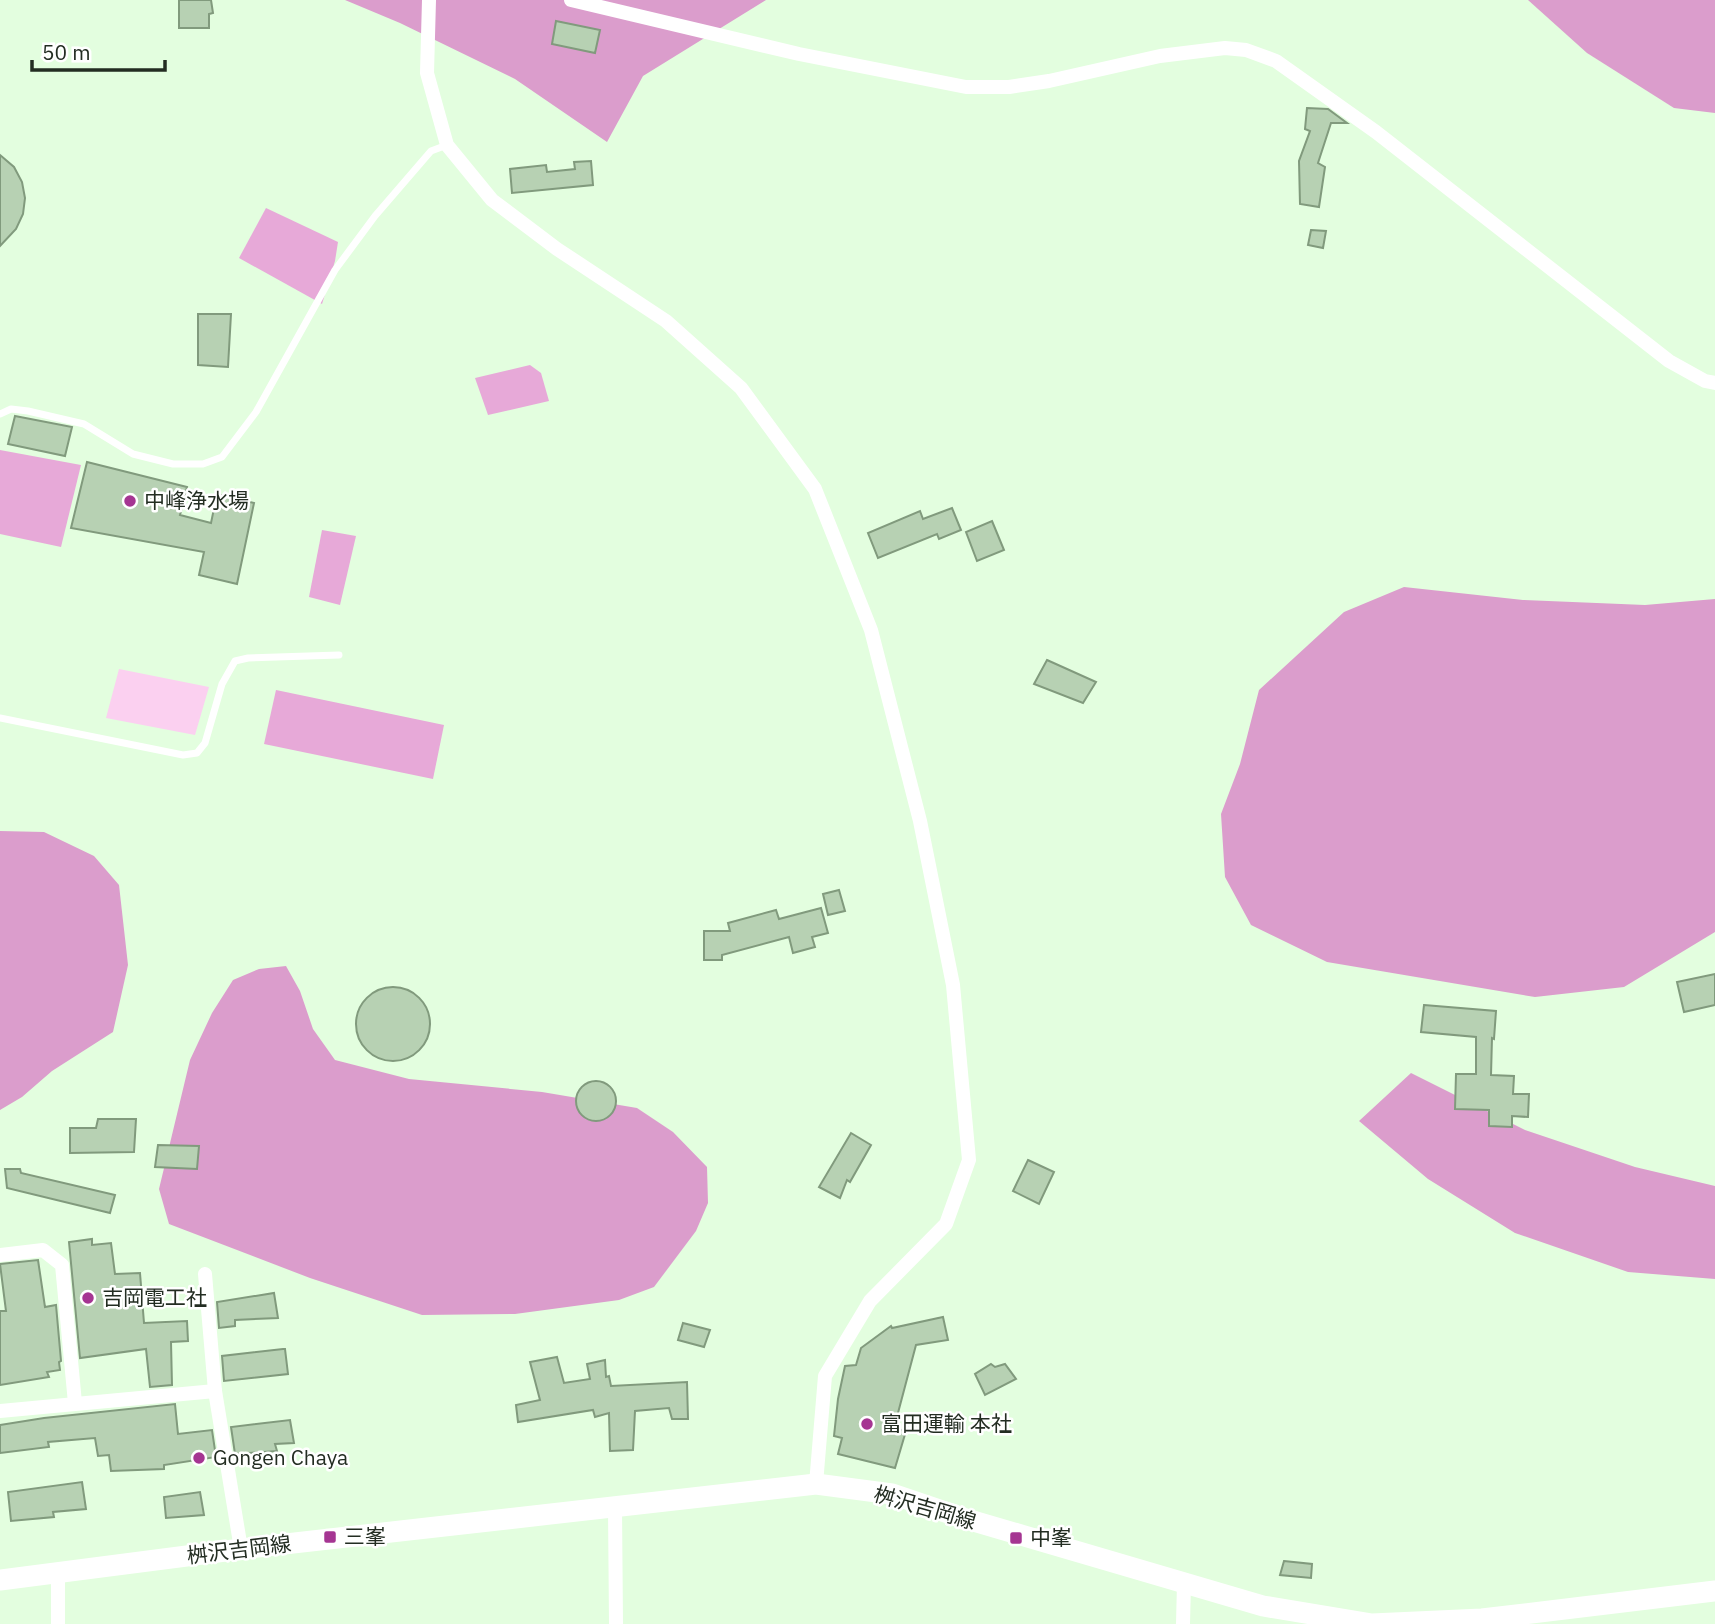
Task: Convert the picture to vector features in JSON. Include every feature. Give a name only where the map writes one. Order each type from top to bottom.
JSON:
[{"type":"main road","name":"桝沢吉岡線","points":[[0,1580],[241,1549],[816,1484],[892,1494],[963,1518],[1264,1606],[1372,1624],[1482,1619],[1715,1591]]},
{"type":"street","points":[[429,0],[427,73],[447,145],[492,200],[557,249],[666,321],[741,388],[815,489],[871,630],[920,821],[953,985],[969,1160],[946,1224],[870,1301],[825,1376],[816,1484]]},
{"type":"street","points":[[571,0],[799,54],[966,87],[1009,87],[1049,81],[1160,56],[1224,48],[1246,50],[1276,61],[1376,132],[1670,361],[1705,381],[1715,383]]},
{"type":"street","points":[[0,1255],[43,1250],[62,1265],[75,1403]]},
{"type":"street","points":[[205,1274],[215,1391],[241,1549]]},
{"type":"street","points":[[0,1411],[215,1391]]},
{"type":"street","points":[[615,1508],[616,1624]]},
{"type":"street","points":[[58,1573],[58,1624]]},
{"type":"street","points":[[1183,1624],[1184,1583]]},
{"type":"lane","points":[[0,414],[11,409],[28,411],[85,424],[133,454],[173,464],[203,464],[222,457],[256,412],[335,270],[375,216],[431,150],[447,145]]},
{"type":"lane","points":[[0,718],[121,744],[194,755],[205,743],[222,684],[236,661],[248,658],[340,655]]},
{"type":"shaded area","points":[[345,0],[766,0],[643,76],[607,142],[515,79],[400,23]]},
{"type":"shaded area","points":[[1528,0],[1715,0],[1715,113],[1674,108],[1587,53]]},
{"type":"shaded area","points":[[266,208],[338,242],[322,304],[239,258]]},
{"type":"shaded area","points":[[530,365],[541,373],[549,401],[488,415],[475,378]]},
{"type":"shaded area","points":[[0,450],[81,465],[61,547],[0,534]]},
{"type":"shaded area","points":[[322,530],[356,536],[340,605],[309,597]]},
{"type":"shaded area","points":[[1404,587],[1523,600],[1645,605],[1715,599],[1715,932],[1624,987],[1535,997],[1327,962],[1251,925],[1225,877],[1221,814],[1240,764],[1259,690],[1344,612]]},
{"type":"shaded area","points":[[119,669],[209,687],[195,735],[106,718]]},
{"type":"shaded area","points":[[276,690],[444,725],[433,779],[264,744]]},
{"type":"shaded area","points":[[0,831],[44,832],[94,856],[119,885],[128,965],[113,1032],[52,1071],[22,1097],[0,1110]]},
{"type":"shaded area","points":[[286,966],[300,991],[313,1029],[335,1060],[409,1079],[542,1092],[637,1108],[673,1132],[707,1167],[708,1203],[696,1231],[654,1287],[619,1300],[515,1314],[422,1315],[310,1278],[169,1224],[159,1189],[190,1060],[212,1013],[233,980],[259,969]]},
{"type":"shaded area","points":[[1411,1073],[1525,1130],[1635,1167],[1715,1186],[1715,1279],[1628,1272],[1515,1233],[1428,1179],[1359,1121]]},
{"type":"building","points":[[179,0],[211,0],[213,13],[209,14],[209,28],[179,28]]},
{"type":"building","points":[[556,21],[600,30],[595,53],[552,44]]},
{"type":"building","points":[[1307,108],[1328,109],[1347,123],[1331,123],[1318,163],[1325,167],[1319,207],[1300,204],[1299,161],[1310,131],[1305,129]]},
{"type":"building","points":[[0,155],[14,167],[22,182],[25,198],[23,214],[16,229],[0,246]]},
{"type":"building","points":[[591,161],[593,185],[512,193],[510,169],[546,165],[547,172],[575,169],[574,162]]},
{"type":"building","points":[[1311,230],[1326,231],[1323,248],[1308,245]]},
{"type":"building","points":[[198,314],[231,314],[228,367],[198,365]]},
{"type":"building","points":[[15,416],[72,427],[65,456],[8,444]]},
{"type":"building","name":"中峰浄水場","points":[[87,462],[187,487],[180,515],[211,523],[217,494],[254,503],[237,584],[199,575],[204,552],[71,528]]},
{"type":"building","points":[[952,508],[961,530],[939,539],[937,534],[878,558],[868,533],[920,511],[923,519]]},
{"type":"building","points":[[992,521],[1004,550],[977,561],[966,532]]},
{"type":"building","points":[[1047,660],[1096,682],[1083,703],[1034,684]]},
{"type":"building","points":[[839,890],[845,911],[828,915],[823,894]]},
{"type":"building","points":[[821,908],[828,933],[812,937],[815,947],[793,953],[789,937],[722,955],[722,960],[704,960],[704,931],[730,931],[728,923],[776,910],[779,919]]},
{"type":"building","points":[[1715,974],[1715,1005],[1684,1012],[1677,982]]},
{"type":"building","points":[[393,987],[407,990],[419,998],[427,1010],[430,1024],[427,1038],[419,1050],[407,1058],[393,1061],[379,1058],[367,1050],[359,1038],[356,1024],[359,1010],[367,998],[379,990]]},
{"type":"building","points":[[1424,1005],[1496,1011],[1491,1075],[1514,1076],[1513,1094],[1529,1094],[1528,1117],[1512,1116],[1512,1127],[1489,1126],[1489,1110],[1455,1109],[1456,1074],[1476,1074],[1476,1037],[1421,1032]]},
{"type":"building","points":[[596,1081],[604,1082],[610,1087],[615,1093],[615,1109],[610,1115],[604,1120],[596,1121],[588,1120],[582,1115],[577,1109],[576,1101],[577,1093],[582,1087],[588,1082]]},
{"type":"building","points":[[98,1119],[136,1119],[134,1152],[70,1153],[70,1128],[96,1128]]},
{"type":"building","points":[[851,1133],[871,1145],[850,1182],[847,1180],[840,1198],[819,1187]]},
{"type":"building","points":[[158,1145],[199,1146],[197,1169],[155,1167]]},
{"type":"building","points":[[1028,1160],[1054,1172],[1039,1204],[1013,1191]]},
{"type":"building","points":[[5,1169],[20,1169],[21,1173],[115,1195],[110,1213],[7,1188]]},
{"type":"building","points":[[92,1239],[92,1245],[111,1243],[115,1274],[140,1273],[144,1323],[187,1321],[188,1341],[171,1342],[172,1385],[150,1387],[146,1349],[80,1358],[69,1242]]},
{"type":"building","points":[[38,1260],[45,1307],[56,1305],[60,1370],[47,1372],[49,1377],[0,1385],[0,1311],[6,1311],[0,1264]]},
{"type":"building","points":[[274,1293],[278,1318],[235,1320],[235,1326],[219,1328],[217,1302]]},
{"type":"building","points":[[943,1317],[948,1340],[916,1345],[894,1428],[906,1431],[895,1468],[838,1454],[842,1438],[834,1436],[845,1366],[856,1365],[861,1348],[891,1326],[892,1328]]},
{"type":"building","points":[[683,1323],[710,1330],[704,1347],[678,1340]]},
{"type":"building","points":[[285,1349],[288,1374],[224,1381],[222,1356]]},
{"type":"building","points":[[557,1357],[564,1383],[590,1379],[587,1364],[605,1360],[606,1377],[609,1376],[611,1386],[687,1382],[688,1419],[672,1419],[669,1408],[635,1411],[633,1450],[610,1451],[609,1413],[595,1417],[593,1410],[518,1422],[516,1405],[540,1400],[530,1362]]},
{"type":"building","points":[[991,1364],[995,1367],[1005,1364],[1016,1379],[985,1395],[975,1374]]},
{"type":"building","points":[[175,1404],[178,1434],[212,1430],[216,1457],[164,1465],[164,1469],[111,1471],[109,1455],[98,1456],[95,1438],[48,1442],[49,1447],[0,1453],[0,1425]]},
{"type":"building","points":[[290,1420],[294,1443],[275,1444],[277,1451],[235,1454],[231,1427]]},
{"type":"building","points":[[82,1482],[86,1509],[53,1512],[54,1517],[11,1521],[8,1492]]},
{"type":"building","points":[[200,1492],[204,1515],[166,1518],[164,1497]]},
{"type":"building","points":[[1284,1561],[1312,1564],[1311,1578],[1280,1575]]},
{"type":"place","name":"中峰浄水場","points":[[130,501]]},
{"type":"place","name":"吉岡電工社","points":[[88,1298]]},
{"type":"place","name":"富田運輸 本社","points":[[867,1424]]},
{"type":"place","name":"Gongen Chaya","points":[[199,1458]]},
{"type":"place","name":"三峯","points":[[330,1537]]},
{"type":"place","name":"中峯","points":[[1016,1538]]}]
